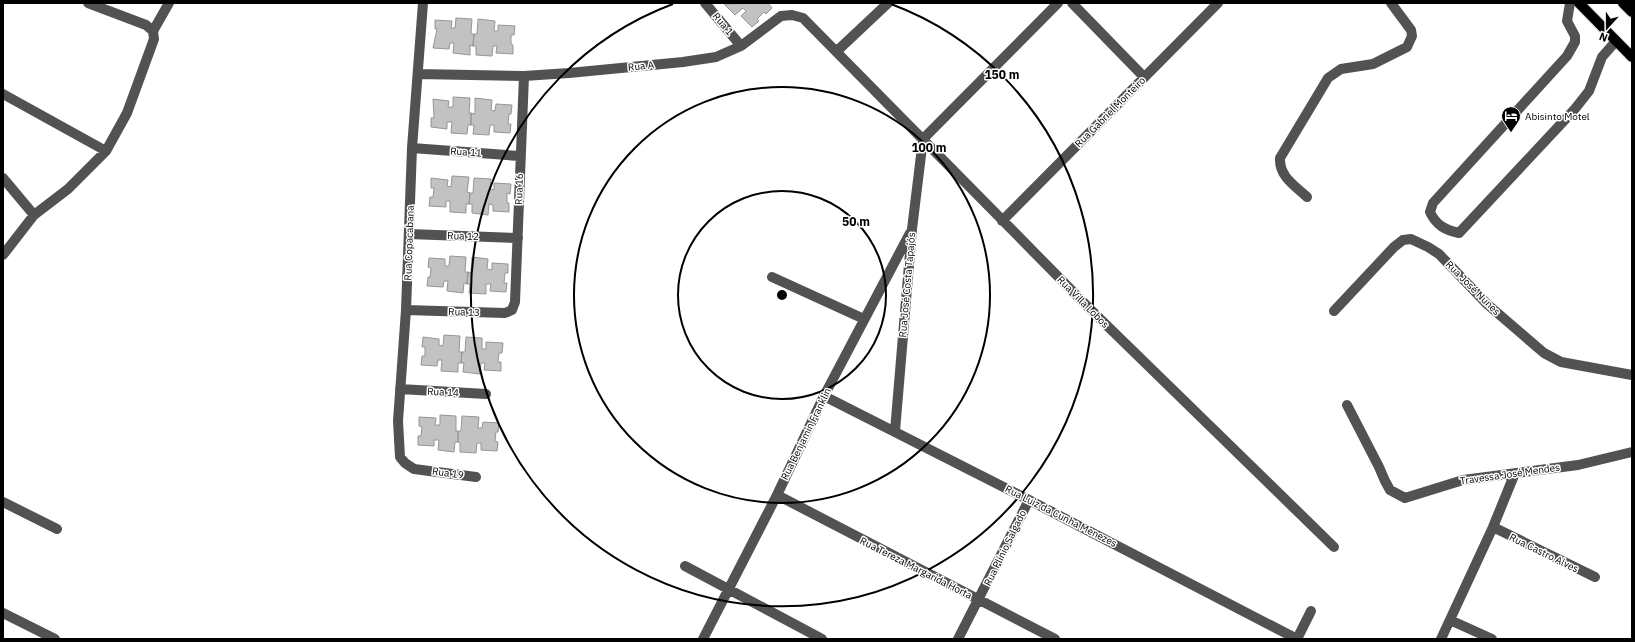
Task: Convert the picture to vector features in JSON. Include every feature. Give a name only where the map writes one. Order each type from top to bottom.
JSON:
[{"type":"main road","points":[[1578,3],[1632,57]]},
{"type":"main road","points":[[1623,3],[1632,12]]},
{"type":"street","points":[[88,3],[146,25],[153,31]]},
{"type":"street","points":[[3,255],[34,215],[68,189],[106,151],[127,113],[154,40],[153,31],[168,3]]},
{"type":"street","name":"Rua Copacabana","points":[[421,469],[409,466],[400,457],[398,421],[406,310],[412,148],[423,3]]},
{"type":"street","name":"Rua 1","points":[[705,3],[741,46]]},
{"type":"street","points":[[837,51],[888,3]]},
{"type":"street","points":[[923,138],[1058,3]]},
{"type":"street","points":[[1072,3],[1144,77]]},
{"type":"street","name":"Rua Gabriel Monteiro","points":[[1002,221],[1218,3]]},
{"type":"street","points":[[1307,197],[1284,175],[1280,166],[1280,158],[1328,78],[1341,69],[1373,64],[1407,47],[1412,36],[1412,30],[1391,3]]},
{"type":"street","points":[[1570,3],[1567,21],[1575,36],[1575,42],[1567,56],[1433,204],[1430,212],[1434,220],[1444,229],[1458,232],[1568,116],[1589,91],[1602,57],[1616,41]]},
{"type":"street","name":"Rua A","points":[[418,74],[524,76],[683,62],[716,57],[741,46],[781,16],[792,15],[803,18],[837,51]]},
{"type":"street","name":"Rua Villa Lobos","points":[[837,51],[1002,221],[1334,546]]},
{"type":"street","name":"Rua 16","points":[[515,302],[518,238],[519,156],[524,76]]},
{"type":"street","points":[[3,94],[106,151]]},
{"type":"street","name":"Rua José Costa Tapajós","points":[[895,431],[912,229],[923,138]]},
{"type":"street","name":"Rua 11","points":[[412,148],[519,156]]},
{"type":"street","points":[[3,178],[34,215]]},
{"type":"street","name":"Rua Benjamin Franklin","points":[[703,639],[777,495],[824,396],[912,229]]},
{"type":"street","name":"Rua 12","points":[[409,234],[518,238]]},
{"type":"street","name":"Rua José Nunes","points":[[1334,311],[1394,247],[1404,240],[1411,240],[1428,247],[1439,254],[1488,304],[1544,354],[1561,362],[1632,375]]},
{"type":"street","points":[[772,277],[864,319]]},
{"type":"street","name":"Rua 13","points":[[406,310],[505,313],[512,310],[515,302]]},
{"type":"street","name":"Rua 14","points":[[400,389],[486,394]]},
{"type":"street","name":"Rua Luiz da Cunha Menezes","points":[[824,396],[895,431],[1297,639]]},
{"type":"street","name":"Travessa José Mendes","points":[[1348,405],[1379,467],[1384,481],[1390,490],[1405,498],[1463,480],[1578,465],[1632,452]]},
{"type":"street","name":"Rua 19","points":[[421,469],[476,477]]},
{"type":"street","points":[[1441,639],[1493,527],[1515,473]]},
{"type":"street","name":"Rua Tereza Margarida Horta","points":[[777,495],[1055,639]]},
{"type":"street","name":"Rua Plínio Salgado","points":[[958,639],[1029,500]]},
{"type":"street","points":[[3,502],[57,529]]},
{"type":"street","name":"Rua Castro Alves","points":[[1493,527],[1595,577]]},
{"type":"street","points":[[685,566],[822,639]]},
{"type":"street","points":[[1297,639],[1311,611]]},
{"type":"street","points":[[3,613],[56,639]]},
{"type":"street","points":[[1450,620],[1492,639]]},
{"type":"building","points":[[768,3],[772,8],[766,14],[764,12],[757,19],[759,21],[752,27],[741,16],[746,11],[743,8],[735,15],[724,4]]},
{"type":"building","points":[[456,18],[472,19],[471,34],[474,34],[473,46],[470,45],[470,55],[453,53],[454,43],[450,43],[449,49],[433,48],[437,29],[435,29],[435,20],[452,21],[451,28],[455,28]]},
{"type":"building","points":[[478,19],[495,21],[494,31],[498,31],[498,25],[515,26],[514,35],[511,35],[513,54],[496,53],[497,46],[493,46],[492,56],[476,55],[476,46],[473,46],[474,34],[477,34]]},
{"type":"building","points":[[453,97],[470,98],[469,113],[471,113],[471,125],[468,125],[467,134],[451,133],[452,122],[447,122],[447,129],[431,127],[431,118],[434,118],[433,99],[449,101],[448,107],[453,107]]},
{"type":"building","points":[[475,98],[492,100],[491,110],[495,111],[496,104],[512,105],[508,124],[511,124],[510,133],[494,132],[494,125],[490,125],[489,135],[473,134],[474,125],[471,125],[471,113],[475,114]]},
{"type":"building","points":[[452,176],[469,177],[467,192],[470,193],[469,204],[466,204],[466,213],[450,212],[450,201],[446,201],[446,207],[429,206],[430,197],[433,197],[434,188],[431,188],[431,178],[448,180],[447,186],[451,187]]},
{"type":"building","points":[[474,178],[491,179],[490,189],[494,190],[494,183],[511,184],[510,194],[507,193],[509,212],[493,211],[493,205],[489,204],[488,215],[472,213],[472,204],[469,204],[470,193],[473,193]]},
{"type":"building","points":[[450,256],[466,257],[465,272],[468,272],[467,284],[464,283],[463,293],[447,291],[448,281],[444,281],[443,287],[427,286],[431,268],[428,267],[429,258],[445,259],[445,266],[449,266]]},
{"type":"building","points":[[472,257],[488,259],[487,269],[492,270],[492,263],[508,264],[508,273],[505,273],[504,283],[507,283],[506,292],[490,291],[491,284],[486,284],[486,294],[469,293],[470,284],[467,284],[468,272],[471,273]]},
{"type":"building","points":[[444,335],[460,336],[459,352],[462,352],[461,363],[458,363],[458,372],[441,371],[442,360],[438,360],[437,366],[421,365],[422,356],[425,356],[425,347],[422,347],[423,337],[439,339],[439,345],[443,346]]},
{"type":"building","points":[[466,337],[482,338],[482,349],[486,349],[486,342],[503,343],[502,353],[499,353],[498,362],[501,362],[501,371],[484,370],[485,363],[481,363],[480,374],[463,372],[464,363],[461,363],[462,352],[465,352]]},
{"type":"building","points":[[440,415],[456,416],[458,442],[455,442],[454,452],[438,450],[439,440],[434,440],[434,446],[418,445],[418,436],[421,436],[422,427],[419,426],[419,417],[436,418],[435,425],[440,425]]},
{"type":"building","points":[[462,416],[479,417],[478,428],[482,428],[483,422],[499,423],[495,441],[498,442],[497,451],[481,450],[481,443],[477,443],[476,453],[460,452],[458,431],[461,431]]},
{"type":"place","name":"Abisinto Motel","points":[[1511,133]]}]
